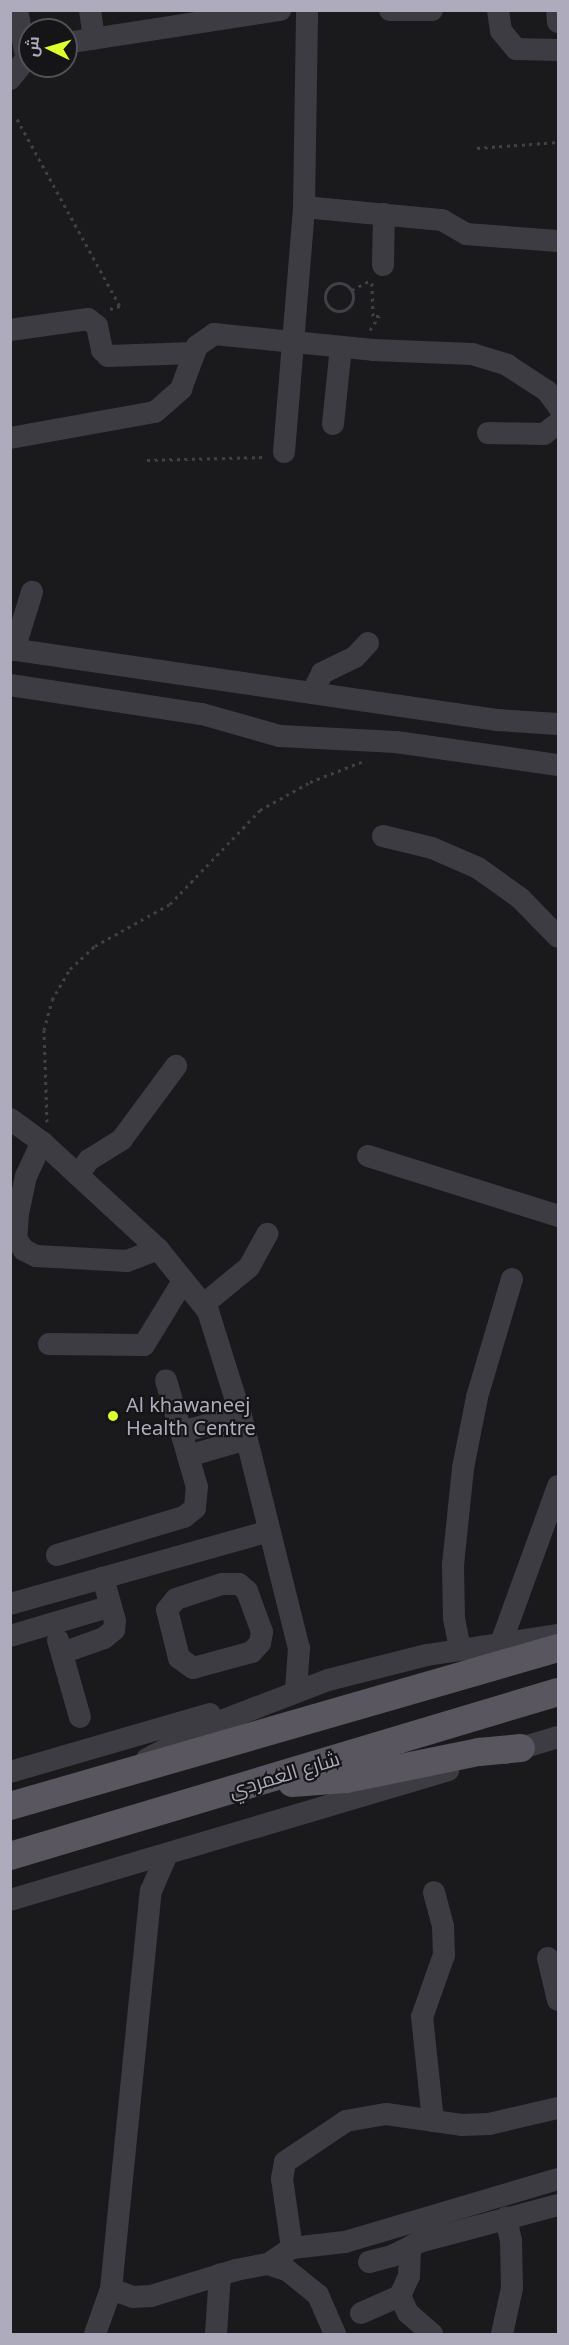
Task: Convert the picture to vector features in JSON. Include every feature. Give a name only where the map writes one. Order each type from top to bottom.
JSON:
[{"type":"main road","points":[[10,1806],[558,1648]]},
{"type":"main road","name":"شارع العمردي","points":[[10,1856],[558,1692]]},
{"type":"main road","points":[[260,1781],[325,1782],[479,1752],[521,1749]]},
{"type":"street","points":[[90,10],[94,39]]},
{"type":"street","points":[[78,41],[280,10]]},
{"type":"street","points":[[284,452],[304,207],[307,10]]},
{"type":"street","points":[[390,10],[432,10]]},
{"type":"street","points":[[498,10],[501,31],[516,49],[558,50]]},
{"type":"street","points":[[558,10],[558,22]]},
{"type":"street","points":[[304,207],[446,220],[466,234],[558,241]]},
{"type":"street","points":[[378,272],[384,214]]},
{"type":"street","points":[[10,330],[88,319],[97,326],[102,350],[108,356],[194,353]]},
{"type":"street","points":[[10,438],[155,412],[181,389],[194,353],[201,341],[214,334],[349,348],[454,351],[490,358],[540,386],[558,406]]},
{"type":"street","points":[[333,424],[349,348]]},
{"type":"street","points":[[488,433],[544,434],[558,423]]},
{"type":"street","points":[[32,592],[16,626],[12,649],[498,720],[558,724]]},
{"type":"street","points":[[312,693],[322,673],[355,657],[368,643]]},
{"type":"street","points":[[10,685],[201,714],[280,736],[396,742],[558,765]]},
{"type":"street","points":[[383,837],[432,848],[478,868],[520,898],[557,938]]},
{"type":"street","points":[[78,1175],[89,1160],[122,1139],[176,1066]]},
{"type":"street","points":[[10,1119],[42,1142],[158,1250],[204,1304],[241,1416],[300,1659],[296,1690]]},
{"type":"street","points":[[42,1142],[29,1166],[18,1213],[16,1239],[24,1250],[36,1256],[127,1262],[158,1250]]},
{"type":"street","points":[[368,1156],[558,1216]]},
{"type":"street","points":[[204,1304],[249,1267],[267,1234]]},
{"type":"street","points":[[460,1649],[454,1618],[453,1565],[463,1468],[477,1397],[512,1279]]},
{"type":"street","points":[[49,1344],[144,1345],[183,1281]]},
{"type":"street","points":[[57,1555],[190,1513],[199,1494],[166,1380]]},
{"type":"street","points":[[181,1432],[241,1416]]},
{"type":"street","points":[[188,1456],[247,1439]]},
{"type":"street","points":[[501,1643],[558,1486]]},
{"type":"street","points":[[10,1604],[269,1531]]},
{"type":"street","points":[[62,1653],[111,1634],[115,1625],[103,1578]]},
{"type":"street","points":[[233,1583],[247,1591],[256,1615],[262,1638],[257,1648],[199,1669],[188,1666],[179,1658],[167,1615],[176,1599],[233,1583]]},
{"type":"street","points":[[256,1615],[287,1605]]},
{"type":"street","points":[[10,1636],[111,1606]]},
{"type":"street","points":[[53,1625],[80,1717]]},
{"type":"street","points":[[125,1773],[185,1738],[247,1709],[296,1690],[361,1670],[460,1649],[558,1635]]},
{"type":"street","points":[[10,1772],[216,1712],[247,1709]]},
{"type":"street","points":[[10,1900],[558,1737]]},
{"type":"street","points":[[95,2334],[111,2289],[150,1891],[167,1854]]},
{"type":"street","points":[[121,1867],[141,1879],[150,1891]]},
{"type":"street","points":[[434,1892],[443,1926],[444,1955],[422,2017],[434,2121]]},
{"type":"street","points":[[292,2248],[282,2179],[291,2156],[354,2118],[386,2114],[434,2121],[489,2124],[558,2108]]},
{"type":"street","points":[[111,2289],[133,2297],[151,2296],[220,2274],[268,2264],[292,2248],[345,2242],[558,2179]]},
{"type":"street","points":[[369,2262],[506,2218],[558,2205]]},
{"type":"street","points":[[502,2334],[513,2288],[511,2241],[506,2218]]},
{"type":"street","points":[[361,2313],[400,2296],[409,2276],[410,2247]]},
{"type":"street","points":[[268,2264],[287,2270],[318,2295],[335,2334]]},
{"type":"street","points":[[216,2334],[220,2274]]},
{"type":"street","points":[[400,2296],[408,2313],[432,2334]]},
{"type":"path","points":[[17,118],[120,306],[88,319]]},
{"type":"path","points":[[477,148],[558,142]]},
{"type":"path","points":[[352,290],[378,272]]},
{"type":"path","points":[[349,348],[379,316],[373,316],[378,272]]},
{"type":"path","points":[[343,283],[352,290],[353,301],[346,310],[335,311],[326,304],[325,293],[332,284],[343,283]]},
{"type":"path","points":[[147,460],[284,457],[284,452]]},
{"type":"path","points":[[42,1142],[49,1099],[44,1043],[47,1017],[60,983],[76,963],[109,937],[170,904],[260,810],[396,742]]},
{"type":"place","name":"Al khawaneej Health Centre","points":[[113,1416]]}]
